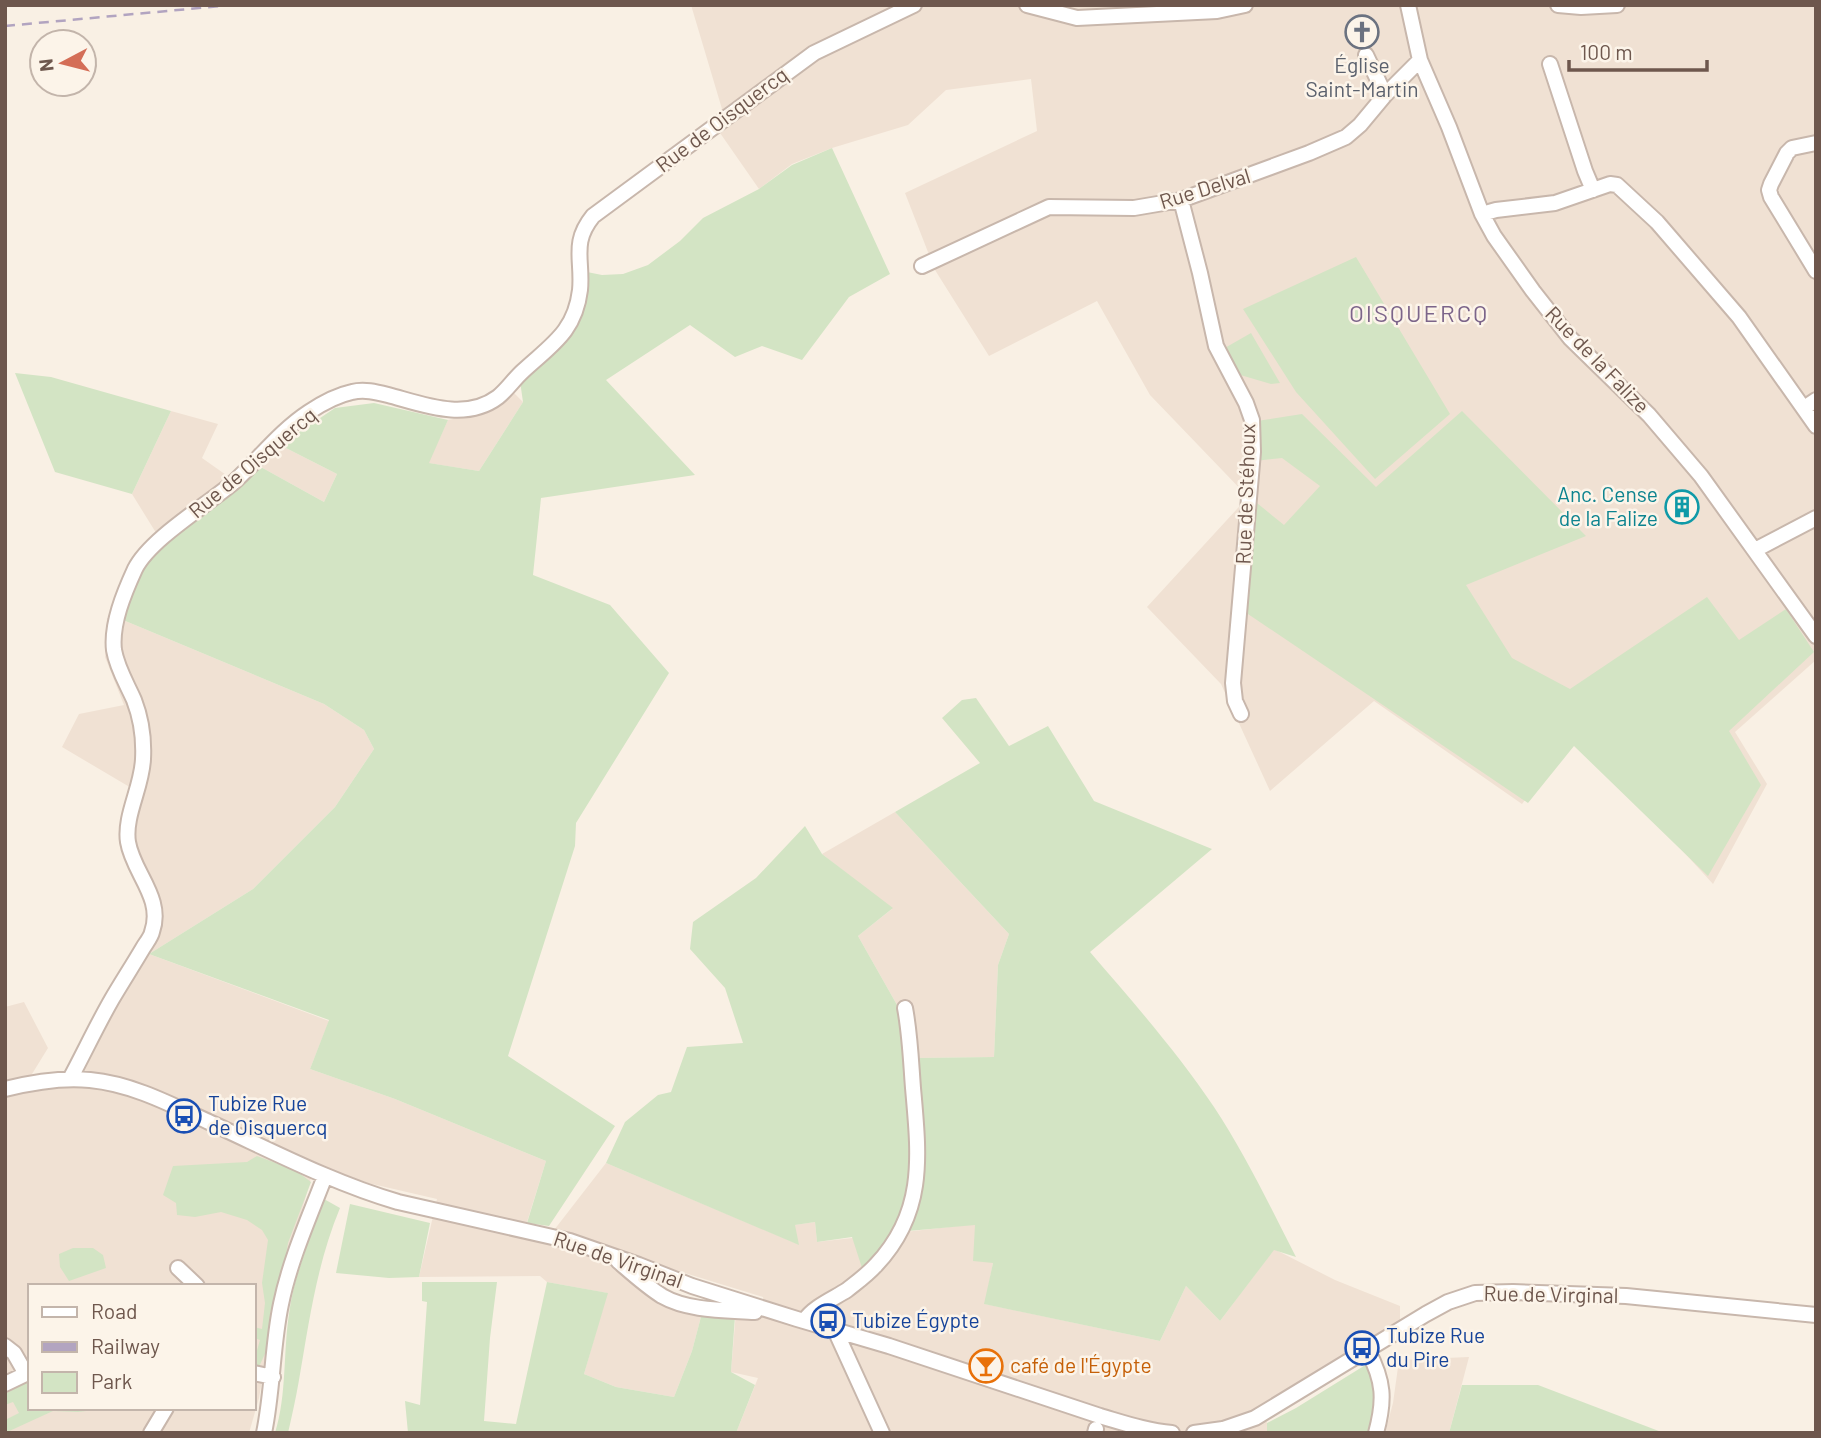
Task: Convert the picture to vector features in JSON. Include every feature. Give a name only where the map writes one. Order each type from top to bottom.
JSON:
[{"type":"street","name":"Rue de Oisquercq","points":[[69,1079],[110,1001],[152,932],[155,913],[151,895],[131,857],[127,838],[143,758],[140,720],[120,672],[114,648],[121,606],[135,570],[150,548],[234,482],[290,426],[331,400],[353,391],[371,391],[444,410],[460,410],[486,404],[499,397],[520,373],[561,337],[570,324],[580,288],[580,238],[593,216],[814,52],[914,5]]},
{"type":"street","points":[[1027,5],[1077,18],[1217,11],[1245,5]]},
{"type":"street","name":"Rue de la Falize","points":[[1408,5],[1420,60],[1482,214],[1494,236],[1570,338],[1674,442],[1701,475],[1816,636]]},
{"type":"street","points":[[1558,5],[1617,5]]},
{"type":"street","points":[[1366,55],[1385,95]]},
{"type":"street","name":"Rue Delval","points":[[922,266],[1049,207],[1134,208],[1181,200],[1309,153],[1346,137],[1420,60]]},
{"type":"street","points":[[1550,64],[1593,190]]},
{"type":"street","points":[[1813,143],[1792,148],[1787,153],[1769,190],[1816,271]]},
{"type":"street","points":[[1482,214],[1555,204],[1610,184],[1617,185],[1657,222],[1739,317],[1810,404],[1816,426]]},
{"type":"street","name":"Rue de Stéhoux","points":[[1181,200],[1216,346],[1246,403],[1253,424],[1250,492],[1233,683],[1235,701],[1241,714]]},
{"type":"street","points":[[1755,550],[1816,518]]},
{"type":"street","points":[[804,1321],[810,1313],[866,1276],[878,1263],[889,1250],[914,1197],[918,1160],[916,1116],[905,1008]]},
{"type":"street","name":"Rue de Virginal","points":[[5,1089],[42,1081],[69,1079],[90,1080],[136,1090],[370,1194],[570,1241],[692,1286],[889,1346],[1100,1416],[1133,1426],[1172,1433]]},
{"type":"street","points":[[264,1433],[270,1407],[281,1306],[295,1255],[325,1176]]},
{"type":"street","points":[[612,1255],[650,1288],[666,1298],[689,1306],[778,1313]]},
{"type":"street","points":[[178,1268],[195,1284]]},
{"type":"street","name":"Rue de Virginal","points":[[1194,1433],[1223,1429],[1255,1418],[1448,1302],[1475,1293],[1533,1292],[1626,1296],[1816,1315]]},
{"type":"street","points":[[835,1329],[882,1433]]},
{"type":"street","points":[[5,1346],[14,1353],[28,1373],[5,1384]]},
{"type":"street","points":[[1368,1351],[1377,1368],[1383,1396],[1376,1433]]},
{"type":"street","points":[[256,1373],[273,1377]]},
{"type":"street","points":[[151,1433],[165,1410]]},
{"type":"shaded area","points":[[691,5],[1816,5],[1816,660],[1735,732],[1767,784],[1713,884],[1574,732],[1522,804],[1374,701],[1270,791],[1221,684],[1147,607],[1248,497],[1150,395],[1097,301],[989,356],[935,270],[905,193],[1037,131],[1031,79],[946,90],[908,125],[832,148],[792,164],[759,189],[711,120],[722,109]]},
{"type":"shaded area","points":[[513,392],[523,402],[479,471],[428,463],[448,420],[485,413]]},
{"type":"shaded area","points":[[171,411],[218,424],[202,458],[229,477],[158,536],[132,494]]},
{"type":"shaded area","points":[[280,445],[337,474],[324,502],[259,466]]},
{"type":"shaded area","points":[[107,618],[123,620],[324,704],[364,730],[374,749],[335,807],[253,889],[149,954],[157,934],[135,856],[133,789],[62,747],[79,714],[124,705],[105,657]]},
{"type":"shaded area","points":[[895,812],[1009,934],[998,965],[994,1057],[915,1058],[901,1012],[858,936],[892,909],[822,854]]},
{"type":"shaded area","points":[[149,954],[329,1021],[310,1069],[395,1099],[546,1161],[522,1238],[544,1243],[606,1163],[798,1244],[794,1225],[815,1222],[817,1242],[975,1224],[993,1263],[985,1304],[1160,1341],[1186,1286],[1220,1321],[1274,1249],[1335,1280],[1400,1306],[1400,1321],[1261,1406],[1267,1423],[1267,1433],[736,1433],[758,1378],[731,1372],[736,1312],[765,1311],[763,1297],[613,1251],[615,1262],[702,1313],[692,1351],[674,1397],[616,1387],[584,1374],[607,1293],[547,1282],[540,1276],[419,1277],[437,1199],[368,1183],[315,1164],[276,1301],[256,1408],[256,1284],[28,1284],[28,1410],[256,1410],[249,1433],[5,1433],[5,1007],[24,1002],[48,1048],[24,1087],[65,1086]]},
{"type":"shaded area","points":[[1469,1357],[1449,1433],[1385,1433],[1393,1403],[1399,1360]]},
{"type":"green space","points":[[832,148],[890,274],[849,297],[802,360],[762,346],[735,357],[690,325],[606,380],[695,475],[541,498],[533,575],[610,605],[669,673],[576,823],[575,846],[508,1056],[615,1126],[549,1226],[527,1223],[546,1161],[395,1099],[310,1069],[329,1020],[149,954],[253,889],[335,807],[374,749],[364,730],[324,704],[123,620],[146,555],[259,466],[324,502],[337,474],[280,445],[335,408],[374,403],[448,420],[429,463],[479,471],[523,402],[520,381],[559,347],[581,317],[587,272],[602,275],[623,274],[648,265],[680,241],[703,218],[759,189],[792,165]]},
{"type":"green space","points":[[1356,257],[1450,414],[1375,479],[1296,392],[1243,309]]},
{"type":"green space","points":[[1251,333],[1280,383],[1271,384],[1237,374],[1223,349]]},
{"type":"green space","points":[[15,373],[51,377],[171,411],[132,494],[55,472]]},
{"type":"green space","points":[[1462,411],[1586,536],[1466,585],[1512,658],[1570,689],[1707,597],[1739,640],[1786,609],[1814,652],[1729,731],[1761,785],[1708,876],[1574,746],[1528,803],[1245,612],[1252,499],[1284,525],[1320,486],[1282,458],[1255,461],[1257,421],[1302,414],[1376,487]]},
{"type":"green space","points":[[976,698],[1009,746],[1048,726],[1094,801],[1212,849],[1090,952],[1170,1047],[1214,1107],[1247,1162],[1296,1257],[1274,1250],[1220,1321],[1186,1286],[1160,1341],[984,1304],[993,1263],[973,1261],[975,1225],[908,1231],[918,1205],[922,1158],[915,1058],[994,1057],[998,965],[1009,934],[895,812],[980,763],[942,718],[962,700]]},
{"type":"green space","points":[[805,826],[822,854],[893,908],[858,936],[901,1012],[913,1125],[910,1196],[886,1244],[863,1271],[852,1237],[817,1242],[815,1222],[795,1225],[799,1245],[606,1163],[625,1122],[658,1095],[671,1092],[687,1047],[743,1043],[725,988],[690,949],[693,922],[756,878]]},
{"type":"green space","points":[[257,1156],[295,1170],[311,1182],[288,1243],[282,1280],[270,1313],[269,1345],[258,1369],[256,1354],[260,1340],[256,1339],[256,1328],[262,1329],[265,1303],[262,1283],[268,1240],[262,1230],[247,1220],[221,1212],[195,1217],[177,1215],[176,1203],[163,1195],[173,1166],[247,1162]]},
{"type":"green space","points":[[324,1199],[340,1208],[320,1271],[288,1433],[275,1433],[283,1389],[291,1299]]},
{"type":"green space","points":[[350,1204],[430,1223],[419,1277],[389,1278],[336,1273]]},
{"type":"green space","points":[[73,1248],[93,1248],[103,1255],[106,1268],[69,1281],[60,1267],[59,1254]]},
{"type":"green space","points":[[422,1282],[497,1282],[484,1421],[516,1424],[547,1282],[608,1293],[584,1374],[616,1387],[674,1397],[692,1351],[702,1313],[735,1316],[731,1372],[755,1385],[736,1433],[408,1433],[405,1401],[420,1405],[427,1302],[422,1301]]},
{"type":"green space","points":[[1367,1364],[1377,1409],[1370,1433],[1267,1433],[1267,1423]]},
{"type":"green space","points":[[28,1382],[28,1410],[94,1410],[53,1411],[5,1433],[5,1420],[19,1413],[13,1402],[5,1405],[5,1394]]},
{"type":"green space","points":[[1462,1385],[1538,1385],[1664,1433],[1449,1433]]},
{"type":"railway","points":[[5,26],[232,5]]},
{"type":"place","name":"Église Saint-Martin","points":[[1362,32]]},
{"type":"place","name":"Anc. Cense de la Falize","points":[[1682,507]]},
{"type":"place","name":"Tubize Rue de Oisquercq","points":[[184,1116]]},
{"type":"place","name":"Tubize Égypte","points":[[828,1321]]},
{"type":"place","name":"Tubize Rue du Pire","points":[[1362,1348]]},
{"type":"place","name":"café de l'Égypte","points":[[986,1366]]},
{"type":"district","name":"OISQUERCQ","points":[[1419,314]]}]
